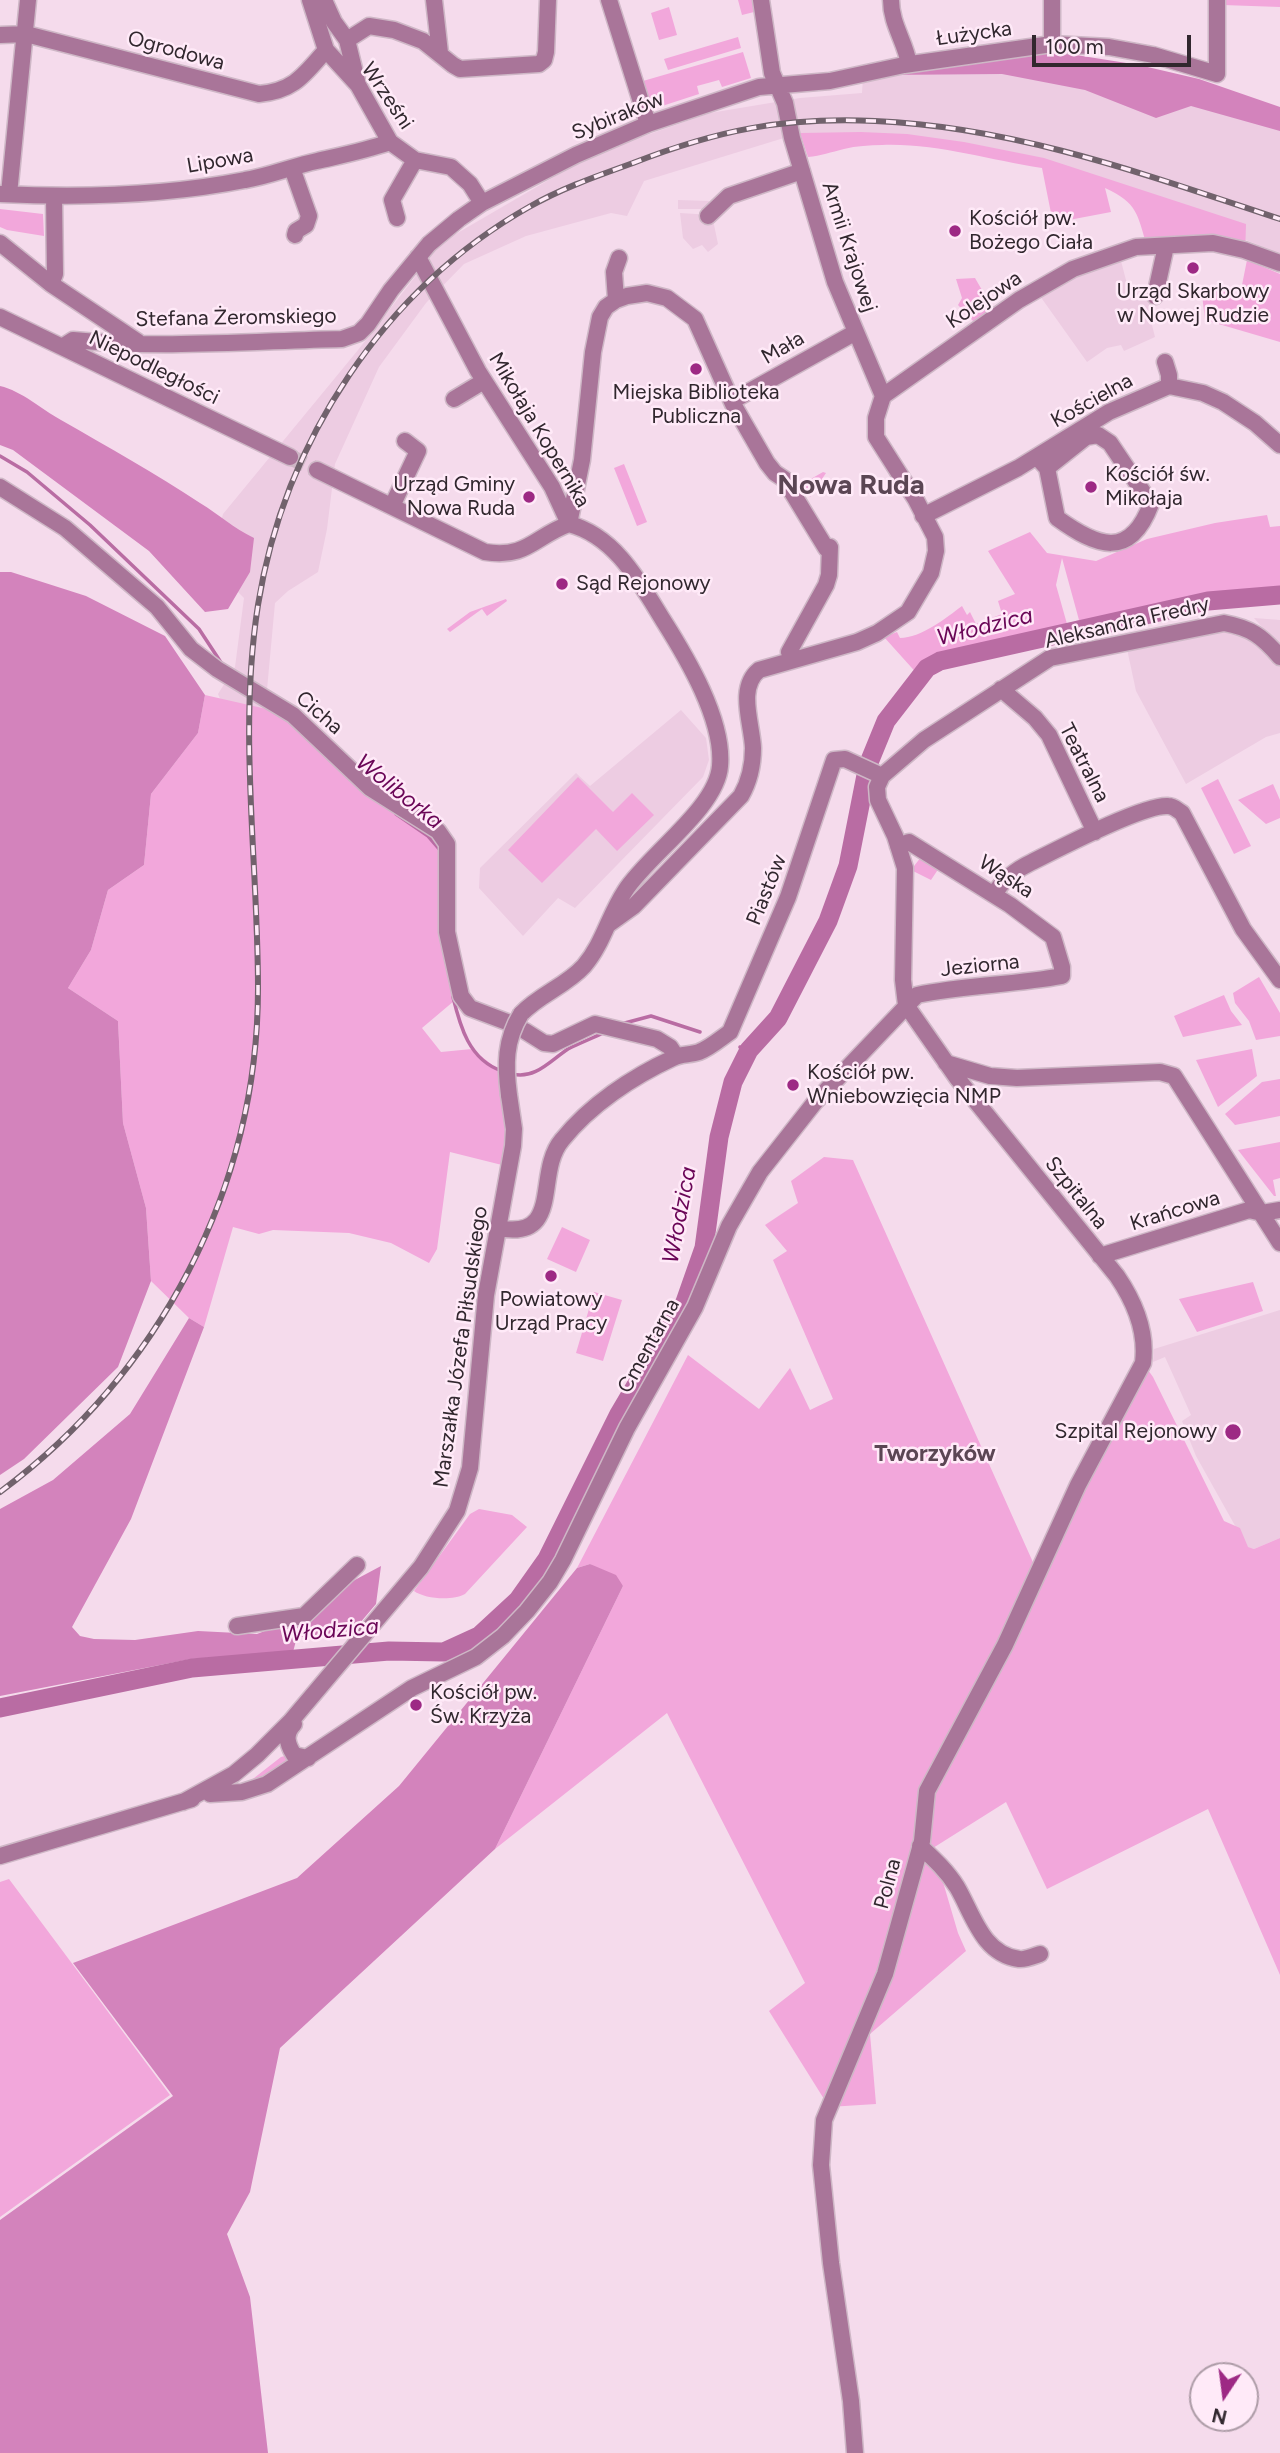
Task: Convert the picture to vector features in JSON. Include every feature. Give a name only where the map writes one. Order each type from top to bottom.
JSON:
[{"type":"street","points":[[4,194],[26,34],[28,0]]},
{"type":"street","points":[[310,0],[326,50]]},
{"type":"street","points":[[324,0],[334,22],[347,40],[358,85]]},
{"type":"street","points":[[434,0],[440,53]]},
{"type":"street","points":[[347,40],[369,26],[394,30],[423,41],[460,69],[539,64],[544,60],[546,52],[550,7],[548,0]]},
{"type":"street","points":[[609,0],[648,124]]},
{"type":"street","name":"Armii Krajowej","points":[[761,0],[772,72],[785,103],[835,282],[883,396]]},
{"type":"street","points":[[891,0],[894,24],[907,49],[909,64]]},
{"type":"street","points":[[1052,0],[1052,44]]},
{"type":"street","name":"Łużycka","points":[[777,87],[830,81],[909,64],[1052,44],[1109,47],[1153,55],[1217,74],[1217,0]]},
{"type":"street","points":[[394,30],[437,24]]},
{"type":"street","name":"Ogrodowa","points":[[0,35],[26,34],[259,94],[277,92],[296,82],[326,50]]},
{"type":"street","name":"Wrześni","points":[[326,50],[358,85],[390,142],[415,160],[451,167],[470,184],[482,204]]},
{"type":"street","name":"Sybiraków","points":[[482,204],[576,155],[648,124],[759,87],[777,87]]},
{"type":"street","name":"Lipowa","points":[[4,194],[54,197],[141,195],[246,180],[353,155],[390,142]]},
{"type":"street","points":[[397,218],[392,200],[415,160]]},
{"type":"street","points":[[292,168],[309,216],[306,225],[296,230],[295,234]]},
{"type":"street","points":[[708,216],[729,196],[802,171]]},
{"type":"street","points":[[51,284],[55,274],[54,197]]},
{"type":"street","name":"Stefana Żeromskiego","points":[[62,347],[73,340],[138,342],[342,339],[359,333],[368,324],[435,238],[482,204]]},
{"type":"street","points":[[0,243],[51,284],[138,342]]},
{"type":"street","name":"Kolejowa","points":[[883,396],[1019,300],[1073,269],[1136,247],[1213,243],[1244,250],[1280,263]]},
{"type":"street","points":[[1155,296],[1166,246]]},
{"type":"street","name":"Mikołaja Kopernika","points":[[418,257],[484,381],[552,487],[569,524],[588,528],[628,565],[667,626],[713,717],[720,748],[720,769],[715,786],[698,810],[625,891],[609,924]]},
{"type":"street","points":[[616,300],[614,272],[619,258]]},
{"type":"street","points":[[317,470],[485,552],[500,554],[520,551],[540,541],[553,529],[569,524],[582,460],[600,317],[606,307],[616,300],[647,293],[667,298],[695,319],[732,403],[767,463],[784,479],[826,548],[830,547],[830,575],[789,652]]},
{"type":"street","name":"Niepodległości","points":[[0,317],[290,457]]},
{"type":"street","name":"Mała","points":[[732,403],[856,332]]},
{"type":"street","points":[[1165,362],[1169,386],[1203,393],[1223,402],[1255,423],[1280,445]]},
{"type":"street","points":[[454,400],[484,381]]},
{"type":"street","name":"Kościelna","points":[[920,508],[1042,462],[1109,412],[1169,386]]},
{"type":"street","points":[[517,1024],[538,997],[567,981],[584,966],[594,954],[609,924],[634,906],[741,796],[746,787],[753,749],[748,698],[752,675],[759,670],[857,642],[877,633],[908,612],[921,593],[934,564],[935,537],[876,437],[876,418],[883,396]]},
{"type":"street","points":[[1098,435],[1110,443],[1151,505],[1144,521],[1128,540],[1110,544],[1083,536],[1057,518],[1042,462],[1086,437],[1098,435]]},
{"type":"street","points":[[392,506],[418,451],[404,441]]},
{"type":"street","name":"Cicha","points":[[0,487],[65,528],[157,607],[191,649],[217,669],[293,715],[370,788],[438,831],[447,844],[447,932],[461,996],[470,1008],[517,1024],[544,1043],[553,1044],[595,1024],[626,1031],[657,1039],[670,1047],[671,1059]]},
{"type":"street","name":"Aleksandra Fredry","points":[[879,775],[924,740],[1051,658],[1224,623],[1247,627],[1266,641],[1280,657]]},
{"type":"street","name":"Teatralna","points":[[1001,689],[1035,718],[1049,735],[1095,832]]},
{"type":"street","name":"Piastów","points":[[671,1059],[698,1053],[730,1032],[788,897],[834,761],[845,759],[879,775]]},
{"type":"street","points":[[879,775],[878,800],[905,867],[903,980],[906,1005]]},
{"type":"street","name":"Teatralna","points":[[994,894],[1000,885],[1022,866],[1158,806],[1172,806],[1182,813],[1243,929],[1280,980]]},
{"type":"street","name":"Wąska","points":[[898,846],[909,842],[994,894],[1053,937],[1062,976]]},
{"type":"street","name":"Jeziorna","points":[[906,1005],[917,995],[937,991],[1031,982],[1062,976]]},
{"type":"street","name":"Szpitalna","points":[[906,1005],[946,1063],[1117,1276],[1132,1301],[1142,1329],[1143,1363]]},
{"type":"street","name":"Cmentarna","points":[[210,1794],[254,1790],[267,1784],[412,1688],[476,1657],[503,1636],[550,1582],[563,1560],[627,1428],[695,1307],[729,1226],[760,1172],[815,1102],[906,1005]]},
{"type":"street","name":"Marszałka Józefa Piłsudskiego","points":[[327,1681],[442,1538],[457,1510],[467,1482],[486,1296],[513,1146],[514,1129],[505,1060],[517,1024]]},
{"type":"street","points":[[498,1227],[520,1230],[537,1221],[542,1213],[550,1160],[560,1142],[613,1093],[671,1059]]},
{"type":"street","points":[[946,1063],[990,1076],[1017,1078],[1160,1072],[1174,1076],[1280,1243]]},
{"type":"street","name":"Krańcowa","points":[[1101,1256],[1249,1210],[1262,1213],[1280,1210]]},
{"type":"street","name":"Polna","points":[[855,2453],[851,2401],[831,2263],[821,2165],[824,2120],[885,1974],[920,1846],[927,1791],[1005,1645],[1078,1485],[1143,1363]]},
{"type":"street","points":[[237,1626],[304,1616],[357,1565]]},
{"type":"street","points":[[183,1802],[220,1782],[248,1762],[327,1681]]},
{"type":"street","points":[[0,1856],[210,1794],[251,1773],[288,1739],[311,1710],[327,1681]]},
{"type":"street","points":[[309,1758],[294,1755],[288,1739],[289,1729],[311,1700]]},
{"type":"street","points":[[920,1846],[941,1865],[957,1888],[982,1935],[996,1950],[1020,1959],[1040,1954]]},
{"type":"shaded area","points":[[738,0],[753,0],[754,12],[742,15]]},
{"type":"shaded area","points":[[1223,0],[1280,0],[1280,7],[1223,5]]},
{"type":"shaded area","points":[[669,7],[677,35],[659,40],[651,13]]},
{"type":"shaded area","points":[[738,37],[741,48],[668,70],[664,59]]},
{"type":"shaded area","points":[[743,52],[751,78],[722,87],[719,80],[697,86],[699,94],[659,107],[649,101],[643,81]]},
{"type":"shaded area","points":[[1057,52],[1139,65],[1199,79],[1280,107],[1280,131],[1191,106],[1156,118],[1085,90],[1002,74],[882,75],[888,68]]},
{"type":"shaded area","points":[[1058,63],[1280,117],[1280,254],[1104,182],[936,141],[800,133],[644,181],[627,216],[611,213],[526,236],[464,264],[426,303],[379,367],[335,464],[327,529],[318,572],[288,591],[275,603],[264,722],[226,712],[218,694],[235,667],[244,598],[210,564],[223,514],[358,350],[442,242],[583,160],[710,113],[800,98],[862,93],[863,78]]},
{"type":"shaded area","points":[[800,133],[907,134],[964,142],[1044,158],[1246,224],[1245,257],[1189,244],[1147,246],[1135,211],[1124,199],[1105,188],[1111,212],[1053,223],[1042,168],[942,149],[902,145],[858,146],[808,157]]},
{"type":"shaded area","points":[[678,200],[709,201],[709,209],[678,209]]},
{"type":"shaded area","points":[[0,209],[43,214],[44,236],[0,227]]},
{"type":"shaded area","points":[[680,213],[712,215],[718,244],[708,252],[702,245],[693,249],[683,238]]},
{"type":"shaded area","points":[[1120,257],[1128,288],[1152,301],[1150,317],[1155,337],[1124,351],[1121,345],[1107,348],[1087,362],[1040,296],[1079,273]]},
{"type":"shaded area","points":[[1247,260],[1280,274],[1280,342],[1205,320],[1201,286],[1240,295]]},
{"type":"shaded area","points":[[975,278],[993,309],[974,322],[958,305],[962,298],[956,279]]},
{"type":"shaded area","points":[[0,386],[24,396],[254,538],[250,572],[228,609],[205,612],[149,551],[13,450],[0,445]]},
{"type":"shaded area","points":[[624,464],[647,522],[637,526],[614,468]]},
{"type":"shaded area","points":[[823,472],[826,473],[810,497],[802,484]]},
{"type":"shaded area","points":[[1267,515],[1270,527],[1280,526],[1280,595],[1208,601],[940,661],[927,668],[920,677],[884,637],[897,632],[900,638],[916,635],[962,606],[967,615],[970,612],[976,624],[1002,614],[998,601],[1015,594],[988,551],[1030,532],[1047,553],[1096,561],[1147,539],[1215,523]],"holes":[[[1062,558],[1079,620],[1067,624],[1056,585]]]},
{"type":"shaded area","points":[[0,572],[11,572],[86,596],[165,636],[205,695],[198,733],[151,794],[144,865],[108,890],[91,950],[68,988],[118,1021],[123,1123],[146,1208],[151,1281],[118,1367],[24,1459],[0,1475]]},
{"type":"shaded area","points":[[506,599],[507,601],[487,616],[482,609],[450,632],[447,629],[470,612]]},
{"type":"shaded area","points":[[1254,618],[1280,620],[1280,647],[1274,641]]},
{"type":"shaded area","points":[[1226,628],[1244,634],[1280,662],[1280,733],[1266,737],[1186,784],[1136,691],[1127,649]]},
{"type":"shaded area","points":[[205,695],[293,715],[370,788],[438,831],[454,1001],[422,1028],[441,1052],[472,1049],[500,1071],[509,1095],[510,1167],[450,1152],[437,1249],[429,1263],[391,1243],[349,1233],[273,1230],[259,1234],[233,1227],[204,1327],[189,1318],[151,1281],[146,1208],[123,1123],[118,1021],[68,988],[91,950],[108,890],[144,865],[151,794],[198,733]]},
{"type":"shaded area","points":[[681,710],[706,738],[709,760],[703,777],[575,908],[558,898],[523,936],[479,888],[480,868],[576,773],[590,786]]},
{"type":"shaded area","points":[[578,777],[613,812],[632,793],[654,815],[617,851],[596,829],[542,883],[508,850]]},
{"type":"shaded area","points":[[1218,779],[1251,846],[1234,854],[1201,788]]},
{"type":"shaded area","points":[[1273,784],[1280,800],[1280,818],[1266,824],[1238,800]]},
{"type":"shaded area","points":[[921,857],[939,868],[931,880],[911,870]]},
{"type":"shaded area","points":[[1259,977],[1280,1013],[1280,1036],[1256,1040],[1249,1021],[1235,1003],[1233,993]]},
{"type":"shaded area","points":[[1224,995],[1231,1011],[1242,1025],[1183,1037],[1174,1016]]},
{"type":"shaded area","points":[[1252,1049],[1257,1076],[1218,1107],[1196,1060]]},
{"type":"shaded area","points":[[1280,1079],[1280,1116],[1235,1125],[1225,1114],[1262,1082]]},
{"type":"shaded area","points":[[1280,1142],[1280,1178],[1273,1180],[1274,1196],[1238,1150]]},
{"type":"shaded area","points":[[824,1157],[853,1160],[1036,1569],[1143,1363],[1153,1377],[1224,1521],[1240,1528],[1248,1547],[1254,1549],[1280,1538],[1280,1975],[1208,1809],[1047,1889],[1006,1802],[933,1848],[958,1933],[966,1951],[870,2034],[876,2104],[829,2107],[769,2011],[805,1983],[667,1713],[495,1849],[623,1586],[590,1564],[577,1568],[688,1355],[759,1409],[790,1368],[810,1410],[833,1399],[773,1260],[787,1251],[765,1225],[798,1203],[791,1181]]},
{"type":"shaded area","points":[[562,1227],[590,1240],[576,1272],[547,1259]]},
{"type":"shaded area","points":[[1253,1282],[1263,1311],[1197,1332],[1179,1299]]},
{"type":"shaded area","points":[[594,1292],[622,1300],[603,1361],[576,1353]]},
{"type":"shaded area","name":"Szpital Rejonowy","points":[[1280,1310],[1280,1538],[1254,1549],[1247,1547],[1196,1456],[1182,1421],[1191,1415],[1165,1357],[1153,1362],[1154,1349]]},
{"type":"shaded area","points":[[189,1318],[204,1327],[131,1519],[72,1627],[80,1636],[94,1639],[135,1640],[198,1631],[257,1634],[304,1616],[351,1582],[381,1566],[376,1604],[354,1630],[319,1637],[297,1637],[293,1652],[191,1659],[0,1696],[0,1509],[53,1480],[130,1414]]},
{"type":"shaded area","points":[[479,1509],[512,1515],[527,1527],[465,1594],[453,1598],[439,1598],[414,1591],[470,1514]]},
{"type":"shaded area","points":[[590,1564],[616,1575],[623,1586],[495,1849],[280,2048],[250,2192],[227,2234],[250,2297],[268,2453],[0,2453],[0,2220],[173,2096],[73,1963],[297,1878],[399,1786],[577,1568]]},
{"type":"shaded area","points":[[288,1755],[293,1760],[266,1781],[245,1785],[281,1757]]},
{"type":"shaded area","points":[[9,1879],[170,2095],[0,2217],[0,1882]]},
{"type":"waterway","name":"Woliborka","points":[[0,456],[27,472],[90,525],[199,629],[222,664]]},
{"type":"waterway","name":"Włodzica","points":[[0,1708],[192,1668],[389,1651],[444,1652],[479,1636],[518,1600],[547,1559],[619,1414],[685,1302],[704,1248],[719,1137],[733,1082],[749,1050],[778,1018],[828,921],[848,866],[868,765],[886,721],[927,668],[940,661],[1208,601],[1280,595]]},
{"type":"waterway","name":"Woliborka","points":[[396,814],[428,836],[441,851]]},
{"type":"waterway","name":"Woliborka","points":[[453,997],[468,1041],[481,1059],[502,1071]]},
{"type":"waterway","name":"Woliborka","points":[[621,1024],[651,1016],[700,1032]]},
{"type":"waterway","name":"Woliborka","points":[[512,1074],[535,1072],[568,1049],[605,1032]]},
{"type":"waterway","name":"Woliborka","points":[[740,1047],[749,1050]]},
{"type":"tunnel","points":[[290,457],[317,470]]},
{"type":"railway","points":[[0,1492],[57,1445],[107,1392],[152,1333],[189,1271],[218,1204],[240,1135],[253,1062],[258,988],[250,796],[250,700],[258,605],[271,544],[291,486],[317,429],[349,376],[386,326],[429,281],[477,241],[529,207],[567,188],[664,152],[723,134],[810,121],[875,121],[927,125],[1030,143],[1131,170],[1280,219]]},
{"type":"place","name":"Kościół pw. Bożego Ciała","points":[[955,231]]},
{"type":"place","name":"Urząd Skarbowy w Nowej Rudzie","points":[[1193,268]]},
{"type":"place","name":"Miejska Biblioteka Publiczna","points":[[696,369]]},
{"type":"place","name":"Kościół św. Mikołaja","points":[[1091,487]]},
{"type":"place","name":"Urząd Gminy Nowa Ruda","points":[[529,497]]},
{"type":"place","name":"Sąd Rejonowy","points":[[562,584]]},
{"type":"place","name":"Kościół pw. Wniebowzięcia NMP","points":[[793,1085]]},
{"type":"place","name":"Powiatowy Urząd Pracy","points":[[551,1276]]},
{"type":"place","name":"Szpital Rejonowy","points":[[1233,1432]]},
{"type":"place","name":"Kościół pw. Św. Krzyża","points":[[416,1705]]},
{"type":"district","name":"Nowa Ruda","points":[[851,486]]},
{"type":"district","name":"Tworzyków","points":[[935,1454]]}]
